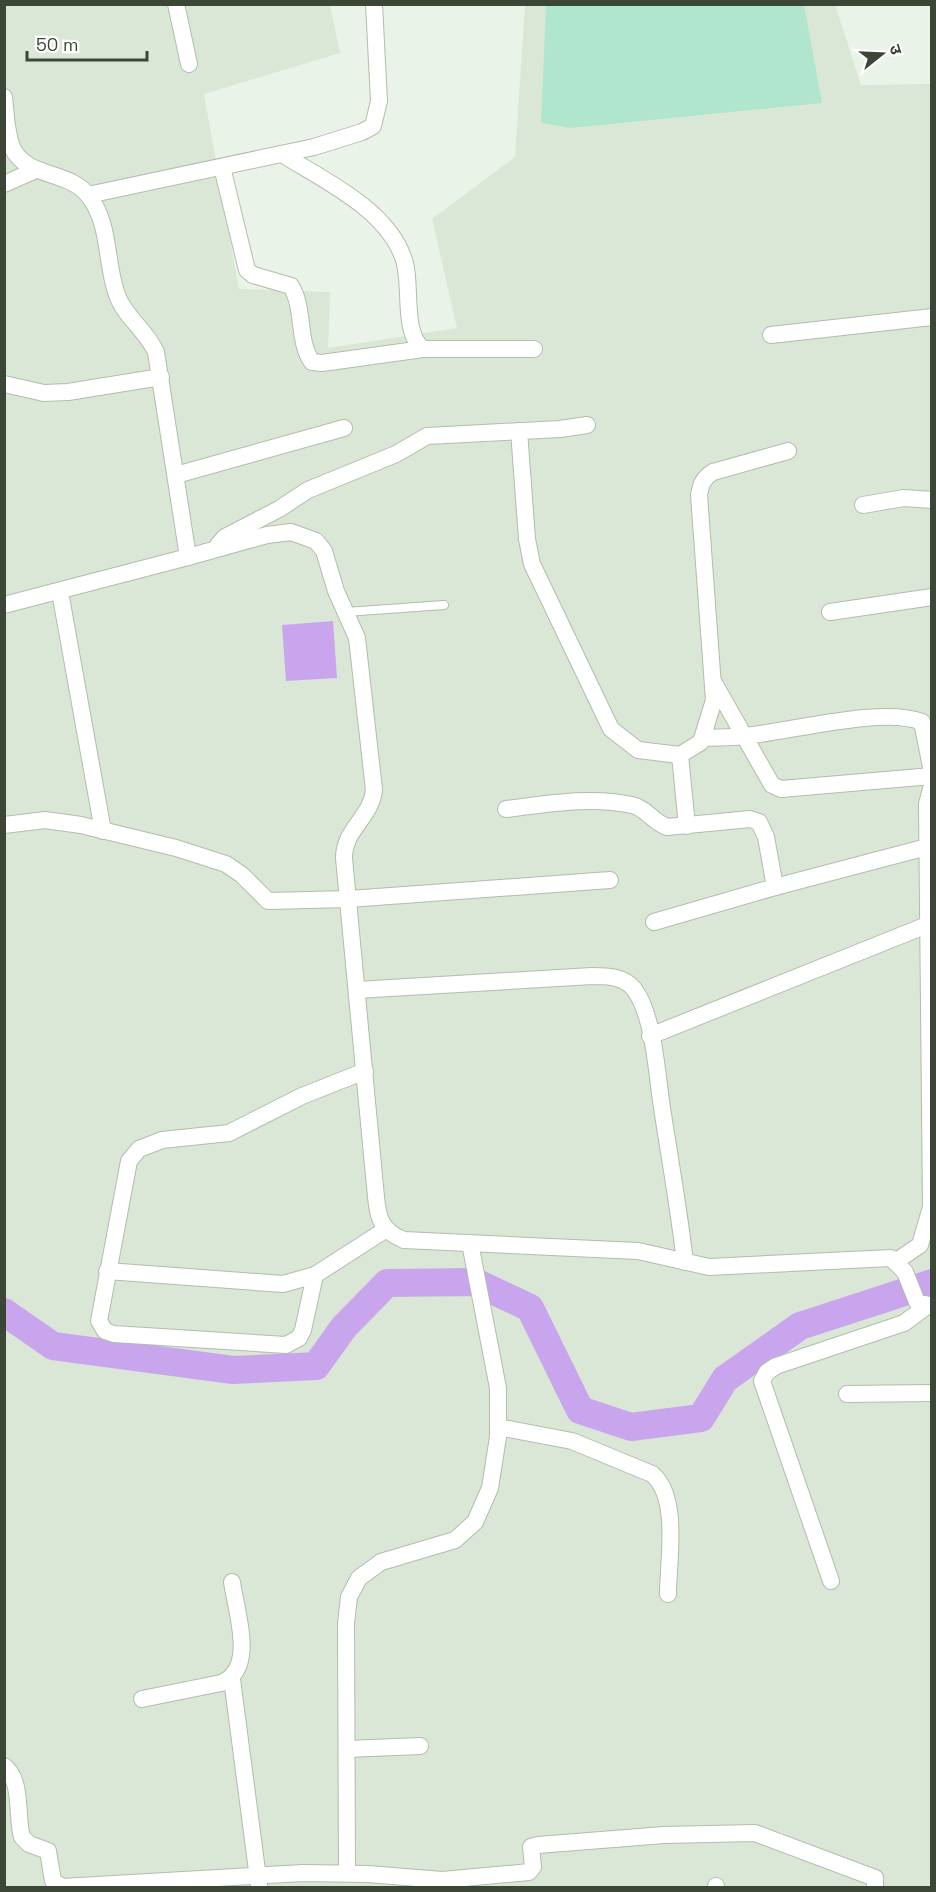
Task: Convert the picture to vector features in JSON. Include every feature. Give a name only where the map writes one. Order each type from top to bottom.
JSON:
[{"type":"street","points":[[176,4],[189,64]]},
{"type":"street","points":[[88,195],[282,154],[352,135],[373,126],[379,101],[374,4]]},
{"type":"street","points":[[4,97],[13,148],[21,158],[36,170],[74,181],[88,195],[99,213],[106,236],[118,298],[149,337],[161,377],[188,557]]},
{"type":"street","points":[[282,154],[362,205],[390,235],[403,257],[414,338],[423,349]]},
{"type":"street","points":[[222,167],[247,270],[253,275],[291,286],[299,304],[307,349],[312,362],[322,363],[423,349],[534,349]]},
{"type":"street","points":[[4,184],[36,170]]},
{"type":"street","points":[[771,335],[932,317]]},
{"type":"street","points":[[4,384],[44,393],[56,393],[161,377]]},
{"type":"street","points":[[213,550],[225,537],[279,509],[308,490],[396,454],[427,436],[587,425]]},
{"type":"street","points":[[176,475],[344,428]]},
{"type":"street","points":[[519,431],[527,539],[532,564],[611,729],[638,750],[680,755],[701,742],[714,700],[699,495],[701,485],[704,477],[713,472],[788,451]]},
{"type":"street","points":[[863,505],[904,498],[932,500]]},
{"type":"street","points":[[4,605],[60,592],[267,535],[291,532],[303,534],[316,541],[324,552],[336,591],[357,638],[374,790],[369,810],[353,828],[344,846],[377,1208],[385,1230],[405,1240],[638,1251],[709,1267],[891,1258],[900,1267],[925,1305],[904,1323],[776,1366],[767,1372],[762,1381],[831,1581]]},
{"type":"street","points":[[60,592],[103,831]]},
{"type":"street","points":[[830,612],[932,597]]},
{"type":"street","points":[[703,738],[743,736],[877,717],[911,717],[922,722],[932,774],[781,789],[772,785],[743,736],[714,683]]},
{"type":"street","points":[[680,755],[687,826]]},
{"type":"street","points":[[900,1267],[920,1245],[931,1207],[927,804],[932,784]]},
{"type":"street","points":[[506,809],[560,802],[612,803],[640,808],[656,824],[667,827],[750,819],[759,822],[766,837],[775,887]]},
{"type":"street","points":[[4,825],[45,820],[103,831],[226,864],[242,874],[268,901],[349,899],[610,880]]},
{"type":"street","points":[[654,922],[927,847]]},
{"type":"street","points":[[650,1036],[927,925]]},
{"type":"street","points":[[357,990],[608,976],[622,980],[634,988],[645,1014],[650,1036],[676,1181],[685,1262]]},
{"type":"street","points":[[315,1275],[300,1338],[278,1346],[114,1334],[105,1331],[100,1326],[98,1314],[129,1161],[139,1149],[162,1140],[229,1133],[331,1083],[364,1071]]},
{"type":"street","points":[[107,1271],[284,1284],[315,1275],[385,1230]]},
{"type":"street","points":[[346,1873],[346,1623],[352,1588],[359,1578],[381,1562],[455,1540],[475,1522],[490,1488],[498,1427],[497,1378],[470,1243]]},
{"type":"street","points":[[848,1394],[932,1393]]},
{"type":"street","points":[[498,1427],[557,1437],[591,1448],[652,1474],[659,1480],[664,1488],[669,1509],[668,1594]]},
{"type":"street","points":[[142,1699],[232,1678],[238,1672],[242,1655],[232,1582]]},
{"type":"street","points":[[232,1678],[259,1882]]},
{"type":"street","points":[[347,1749],[420,1746]]},
{"type":"street","points":[[4,1766],[10,1770],[14,1780],[22,1837],[28,1844],[48,1851],[53,1881],[56,1885],[68,1887],[259,1882],[346,1873],[442,1880],[524,1874],[532,1870],[530,1851],[538,1845],[664,1835],[755,1833],[875,1878],[875,1887]]},
{"type":"lane","points":[[346,612],[444,605]]},
{"type":"shaded area","points":[[5,5],[330,5],[340,53],[204,94],[239,289],[330,292],[328,348],[457,328],[432,219],[515,157],[525,5],[835,5],[861,85],[931,84],[931,1887],[5,1888]]},
{"type":"shaded area","points":[[333,621],[337,678],[286,681],[282,625]]},
{"type":"green space","points":[[546,5],[804,5],[822,103],[571,128],[541,123]]},
{"type":"waterway","points":[[4,1312],[53,1346],[233,1370],[316,1366],[344,1327],[387,1283],[475,1282],[530,1308],[580,1410],[631,1427],[701,1418],[725,1379],[800,1326],[932,1283]]}]
